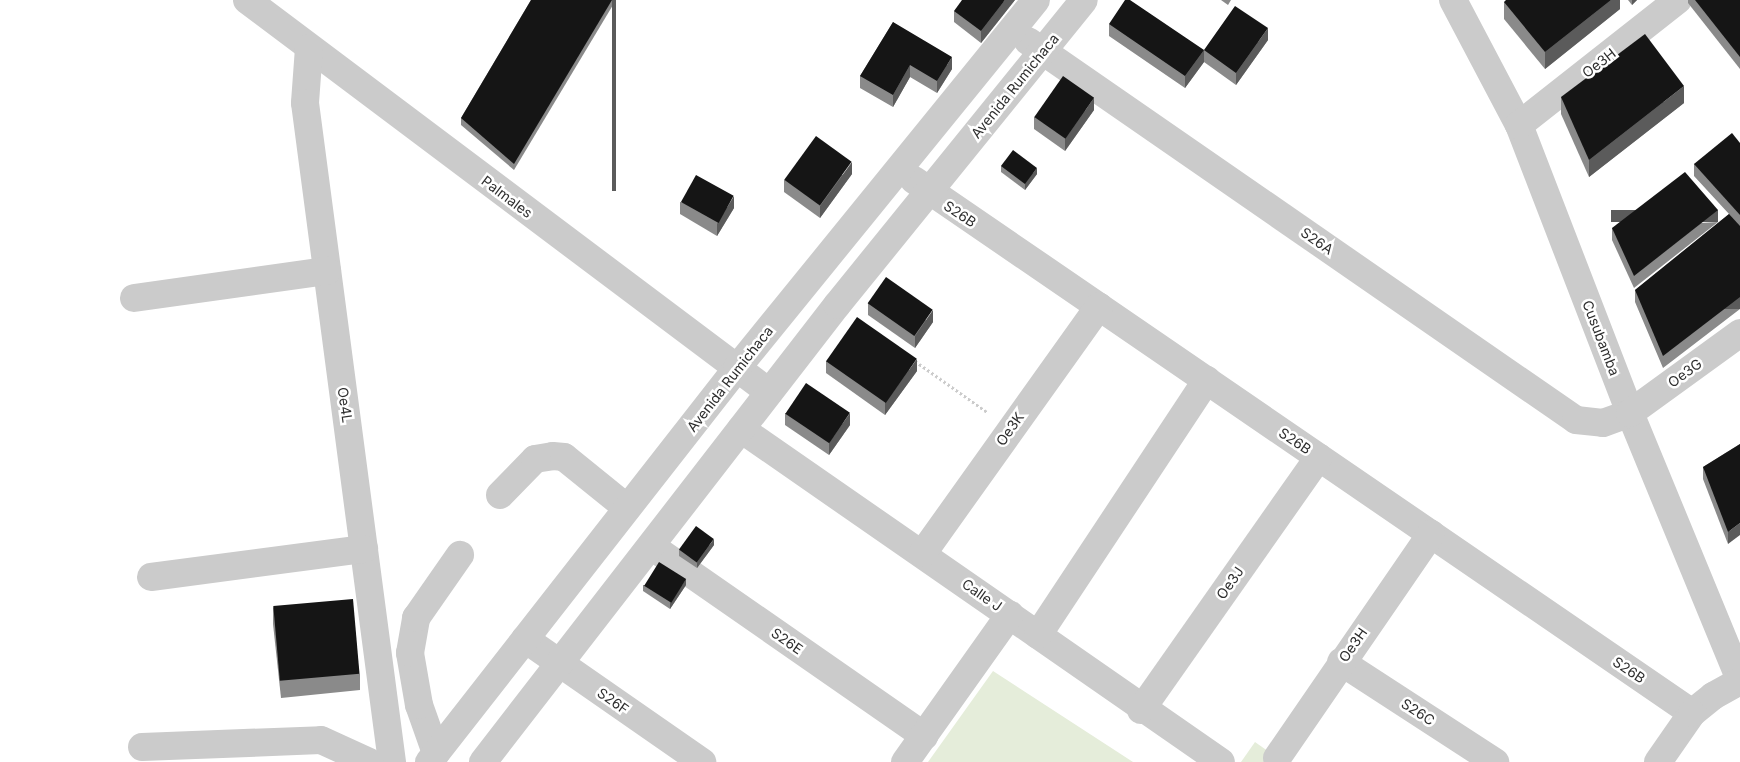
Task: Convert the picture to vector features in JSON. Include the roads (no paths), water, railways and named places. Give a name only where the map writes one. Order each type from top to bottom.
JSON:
[{"type":"street","name":"Palmales","points":[[247,0],[769,392]]},
{"type":"street","name":"Avenida Rumichaca","points":[[433,758],[737,368],[1036,0]]},
{"type":"street","name":"Avenida Rumichaca","points":[[483,762],[769,392],[1084,0]]},
{"type":"street","name":"Cusubamba","points":[[1453,0],[1519,125],[1630,413],[1740,681]]},
{"type":"street","name":"Oe3H","points":[[1519,125],[1678,0]]},
{"type":"street","name":"S26A","points":[[1012,29],[1042,52],[1576,420],[1603,423],[1630,413]]},
{"type":"street","name":"Oe4L","points":[[309,48],[305,103],[392,762]]},
{"type":"street","name":"S26B","points":[[899,168],[928,192],[1099,306],[1692,713]]},
{"type":"street","points":[[134,298],[327,272]]},
{"type":"street","name":"Oe3K","points":[[923,553],[1010,428],[1099,306]]},
{"type":"street","name":"Oe3G","points":[[1630,413],[1740,333]]},
{"type":"street","points":[[1038,635],[1207,380]]},
{"type":"street","name":"Calle J","points":[[741,429],[1010,614],[1204,758]]},
{"type":"street","points":[[500,495],[535,459],[553,456],[564,458],[627,508]]},
{"type":"street","name":"Oe3J","points":[[1141,710],[1319,457]]},
{"type":"street","name":"Oe3H","points":[[1277,758],[1341,662],[1431,534]]},
{"type":"street","name":"S26E","points":[[651,546],[924,736]]},
{"type":"street","points":[[151,577],[364,548]]},
{"type":"street","points":[[433,758],[419,705],[410,653],[416,618],[460,555]]},
{"type":"street","points":[[905,762],[1010,614]]},
{"type":"street","name":"S26F","points":[[525,639],[702,762]]},
{"type":"street","name":"S26C","points":[[1341,662],[1495,762]]},
{"type":"street","points":[[1658,762],[1692,713],[1713,696],[1740,681]]},
{"type":"street","points":[[142,747],[321,740],[369,762]]}]
